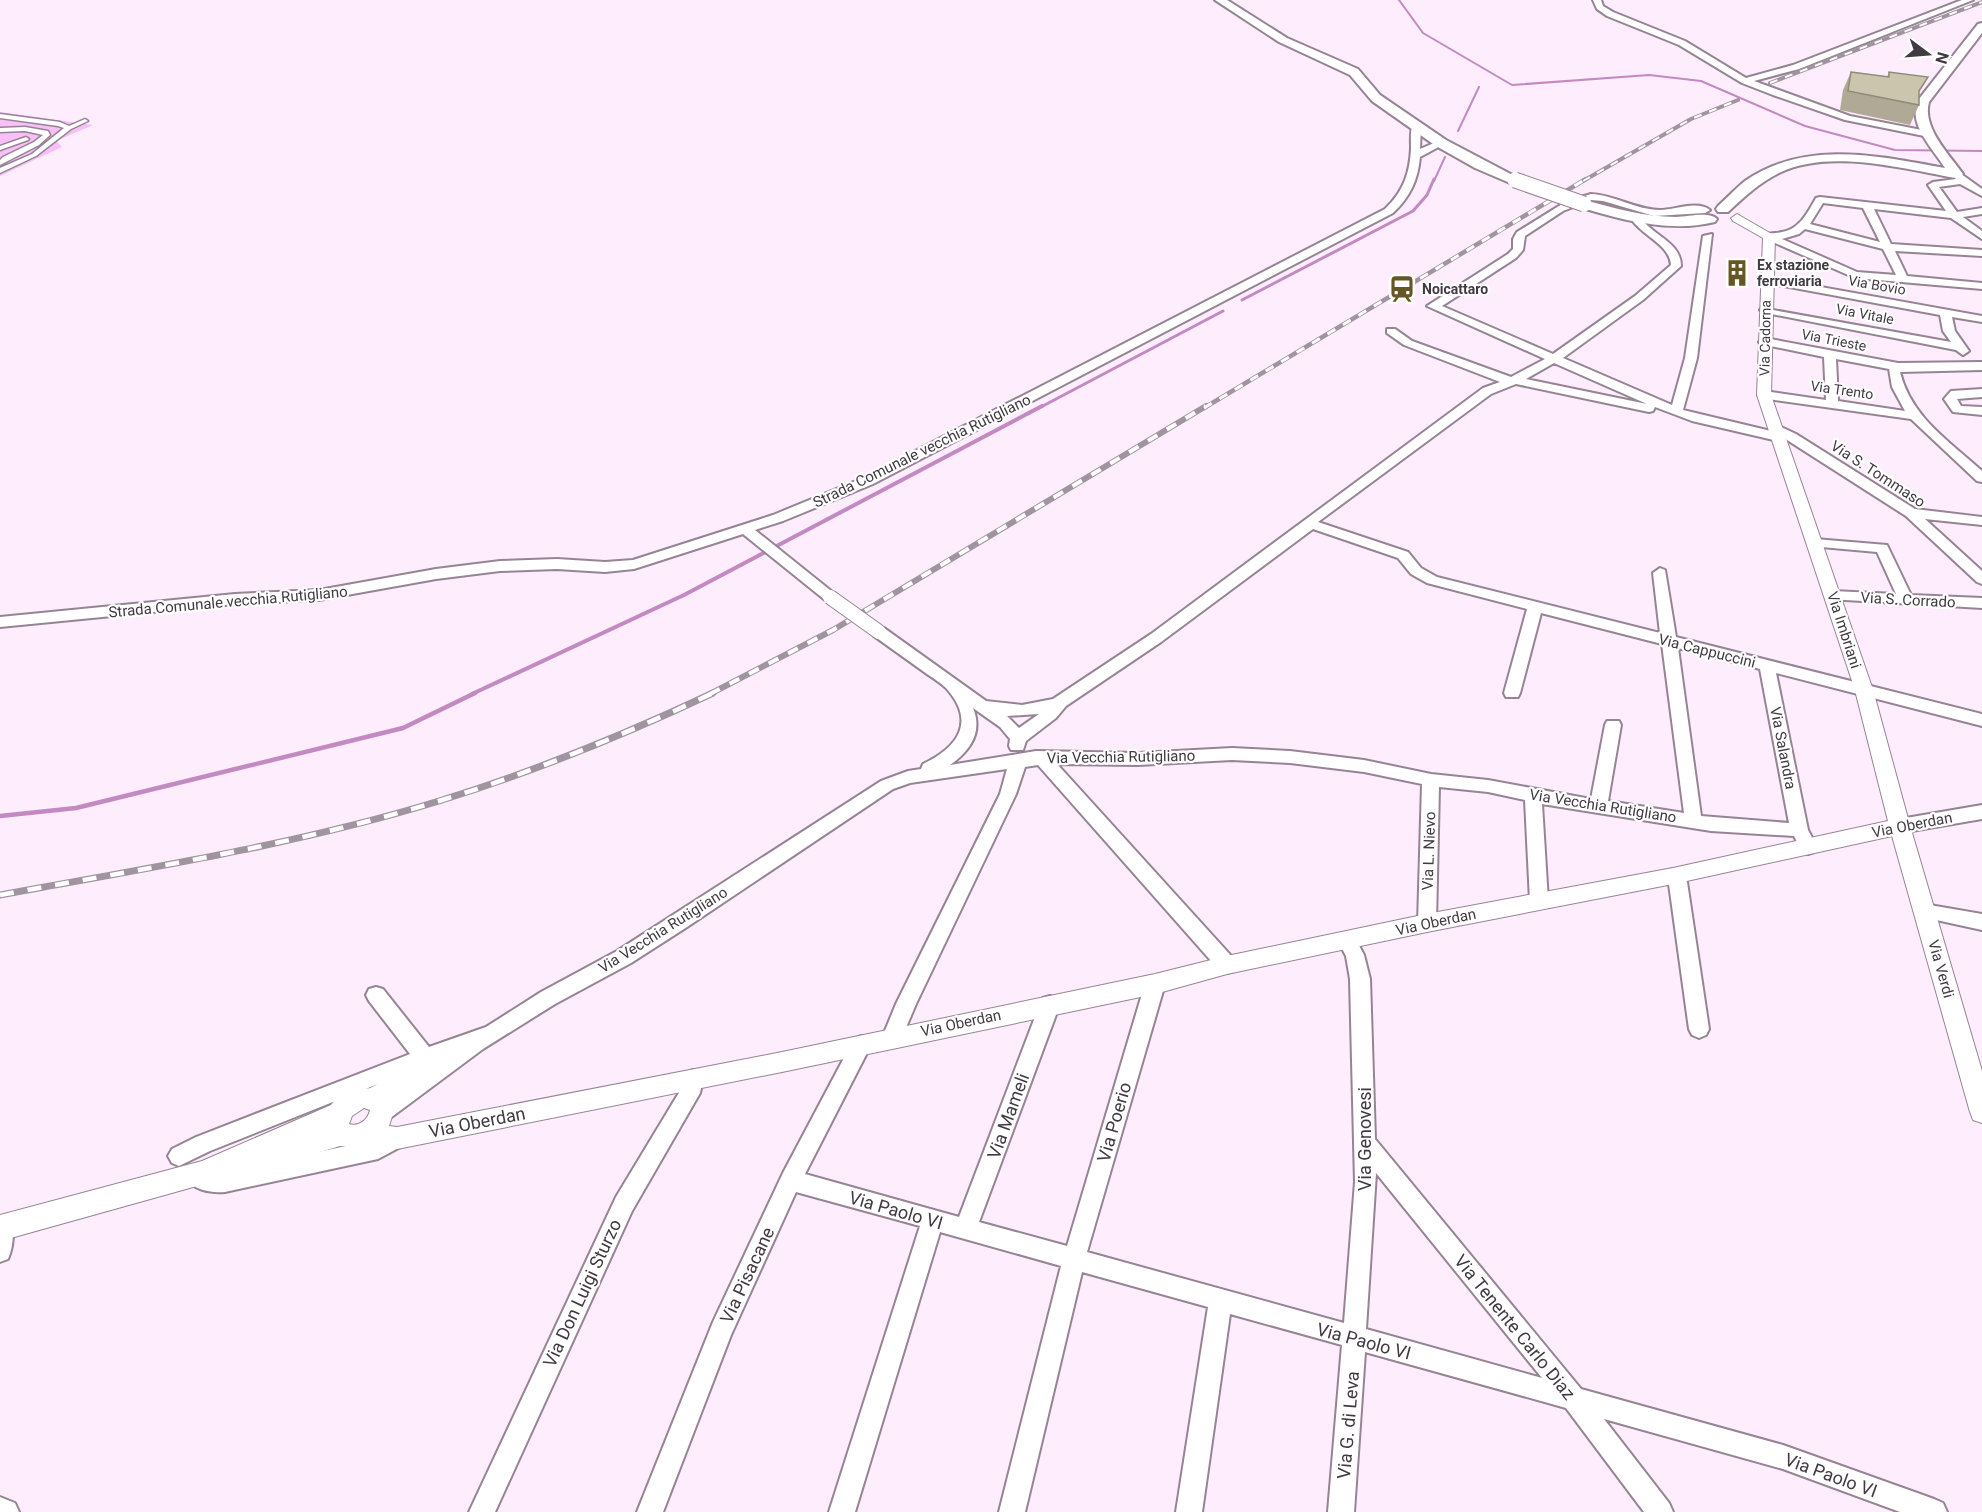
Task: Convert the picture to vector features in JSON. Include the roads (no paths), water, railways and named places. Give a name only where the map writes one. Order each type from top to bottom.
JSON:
[{"type":"main road","points":[[1220,0],[1276,36],[1354,72],[1376,98],[1457,153],[1515,180],[1637,220],[1670,222],[1708,214],[1723,208],[1740,190],[1778,168],[1805,159],[1824,156],[1870,159],[1959,177]]},
{"type":"main road","points":[[1959,177],[1922,123],[1920,112],[1923,102],[1982,26]]},
{"type":"main road","points":[[1708,214],[1727,222],[1737,218],[1731,211],[1723,208]]},
{"type":"street","points":[[1598,0],[1600,7],[1610,14],[1682,43],[1745,81],[1848,118],[1929,134]]},
{"type":"street","points":[[1745,81],[1796,67],[1969,0]]},
{"type":"street","points":[[0,116],[60,124],[69,128]]},
{"type":"street","points":[[0,169],[33,155],[69,128],[85,121]]},
{"type":"street","points":[[0,148],[60,124]]},
{"type":"street","name":"Strada Comunale vecchia Rutigliano","points":[[0,622],[235,599],[320,595],[436,574],[500,566],[622,566],[746,529],[820,503],[868,481],[1389,212],[1402,201],[1409,189],[1416,126]]},
{"type":"street","points":[[0,130],[25,129],[43,132],[47,135],[8,156],[0,169]]},
{"type":"street","points":[[1428,150],[1441,143]]},
{"type":"street","points":[[1415,150],[1441,143]]},
{"type":"street","points":[[1415,150],[1457,153]]},
{"type":"street","points":[[1982,193],[1959,177],[1933,186],[1954,215],[1982,236]]},
{"type":"street","points":[[1675,411],[1433,306],[1512,256],[1518,250],[1518,238],[1521,234],[1581,197],[1601,197],[1630,208],[1658,213],[1685,209],[1708,214]]},
{"type":"street","points":[[1769,236],[1780,236],[1805,225],[1820,200],[1954,215],[1982,211]]},
{"type":"street","points":[[1868,207],[1903,279]]},
{"type":"street","points":[[1737,218],[1769,236],[1855,275],[1982,286]]},
{"type":"street","points":[[746,529],[830,597],[950,685],[982,703],[1001,710],[1019,711],[1043,708],[1060,702],[1156,638],[1311,524],[1311,520],[1449,416],[1487,391],[1554,359],[1639,298],[1676,266],[1677,260],[1673,252],[1643,230],[1637,220]]},
{"type":"street","points":[[1805,225],[1887,247],[1982,253]]},
{"type":"street","points":[[1675,411],[1691,358],[1708,236]]},
{"type":"street","name":"Via Cadorna","points":[[1769,236],[1764,395],[1777,433]]},
{"type":"street","name":"Via Bovio","points":[[1767,280],[1982,319]]},
{"type":"street","name":"Via Vitale","points":[[1766,310],[1959,347]]},
{"type":"street","points":[[1945,312],[1949,331],[1959,347],[1980,368]]},
{"type":"street","points":[[1391,332],[1408,343],[1512,381],[1654,409],[1675,411]]},
{"type":"street","name":"Via Trieste","points":[[1765,342],[1898,367],[1980,368]]},
{"type":"street","points":[[1830,354],[1832,404]]},
{"type":"street","points":[[1898,367],[1894,371],[1895,381],[1917,416],[1942,444],[1982,478]]},
{"type":"street","points":[[1982,394],[1955,394],[1950,399],[1957,409],[1982,411]]},
{"type":"street","name":"Via Trento","points":[[1764,395],[1917,416]]},
{"type":"street","name":"Via S. Tommaso","points":[[1675,411],[1791,436],[1911,513],[1982,579]]},
{"type":"street","name":"Via Imbriani","points":[[1777,433],[1864,690],[1900,826]]},
{"type":"street","points":[[1911,513],[1982,521]]},
{"type":"street","name":"Via Cappuccini","points":[[1311,524],[1403,555],[1416,571],[1432,580],[1982,720]]},
{"type":"street","points":[[1815,543],[1882,548],[1906,600]]},
{"type":"street","points":[[1660,573],[1693,820]]},
{"type":"street","name":"Via S. Corrado","points":[[1833,596],[1982,603]]},
{"type":"street","points":[[1512,693],[1535,607]]},
{"type":"street","name":"Via Salandra","points":[[1767,666],[1804,839]]},
{"type":"street","points":[[950,685],[964,702],[969,713],[969,725],[961,759],[968,764],[986,765]]},
{"type":"street","points":[[1017,749],[1060,702]]},
{"type":"street","points":[[982,703],[1011,727],[1017,749]]},
{"type":"street","points":[[1598,807],[1613,725]]},
{"type":"street","points":[[908,777],[952,757],[964,744]]},
{"type":"street","name":"Via Vecchia Rutigliano","points":[[193,1168],[203,1144],[431,1065],[485,1038],[548,998],[624,957],[680,922],[886,785],[908,777],[986,765],[1017,749],[1042,758],[1255,755],[1364,766],[1431,780],[1488,786],[1598,807],[1804,839]]},
{"type":"street","name":"Via Oberdan","points":[[892,1038],[906,1004],[1008,794],[1017,749]]},
{"type":"street","points":[[1042,758],[1227,965]]},
{"type":"street","name":"Via L. Nievo","points":[[1427,923],[1431,780]]},
{"type":"street","points":[[1533,796],[1539,901]]},
{"type":"street","name":"Via Oberdan","points":[[345,1128],[406,1136],[1155,984],[1227,965],[1427,923],[1673,876],[1804,839],[1982,812]]},
{"type":"street","name":"Via Verdi","points":[[1900,826],[1982,1112]]},
{"type":"street","points":[[1673,876],[1678,882],[1700,1029]]},
{"type":"street","points":[[1924,910],[1982,922]]},
{"type":"street","name":"Via Genovesi","points":[[1347,941],[1355,956],[1360,979],[1366,1144],[1354,1339]]},
{"type":"street","name":"Via Poerio","points":[[1012,1512],[1074,1260],[1155,984]]},
{"type":"street","points":[[376,995],[431,1065]]},
{"type":"street","name":"Via Mameli","points":[[966,1228],[1050,1004]]},
{"type":"street","name":"Via Pisacane","points":[[650,1512],[721,1330],[791,1180],[861,1045]]},
{"type":"street","name":"Via Vecchia Rutigliano","points":[[378,1109],[431,1065]]},
{"type":"street","name":"Via Don Luigi Sturzo","points":[[482,1512],[620,1212],[690,1093],[693,1079]]},
{"type":"street","name":"Via Oberdan","points":[[345,1128],[356,1099],[378,1109],[406,1136]]},
{"type":"street","name":"Via Oberdan","points":[[1,1235],[193,1168],[230,1167],[345,1128],[371,1131],[378,1109]]},
{"type":"street","points":[[193,1168],[211,1183],[225,1182],[378,1149],[406,1136]]},
{"type":"street","name":"Via Tenente Carlo Diaz","points":[[1366,1144],[1572,1398],[1660,1512]]},
{"type":"street","name":"Via Paolo VI","points":[[791,1180],[1783,1457],[1934,1512]]},
{"type":"street","points":[[842,1512],[933,1221]]},
{"type":"street","points":[[1189,1512],[1220,1301]]},
{"type":"street","name":"Via G. di Leva","points":[[1341,1512],[1354,1339]]},
{"type":"street","points":[[0,1510],[6,1512]]},
{"type":"waterway","points":[[1399,0],[1423,33],[1512,85],[1649,75],[1701,81],[1805,126],[1895,150],[1982,151]]},
{"type":"waterway","points":[[1458,131],[1479,87]]},
{"type":"waterway","points":[[1434,181],[1445,157]]},
{"type":"waterway","points":[[1242,300],[1413,211],[1427,195],[1434,179]]},
{"type":"waterway","points":[[1039,408],[1223,311]]},
{"type":"waterway","points":[[472,694],[684,595],[1042,406]]},
{"type":"waterway","points":[[0,816],[76,808],[403,728],[475,693]]},
{"type":"railway","points":[[1770,83],[1982,2]]},
{"type":"railway","points":[[1583,181],[1691,119],[1738,100]]},
{"type":"railway","points":[[1204,408],[1586,179]]},
{"type":"railway","points":[[710,694],[833,630],[1206,406]]},
{"type":"railway","points":[[0,895],[276,843],[385,817],[474,790],[544,765],[646,724],[713,693]]},
{"type":"place","name":"Ex stazione ferroviaria","points":[[1737,273]]},
{"type":"place","name":"Noicattaro","points":[[1402,289]]}]
